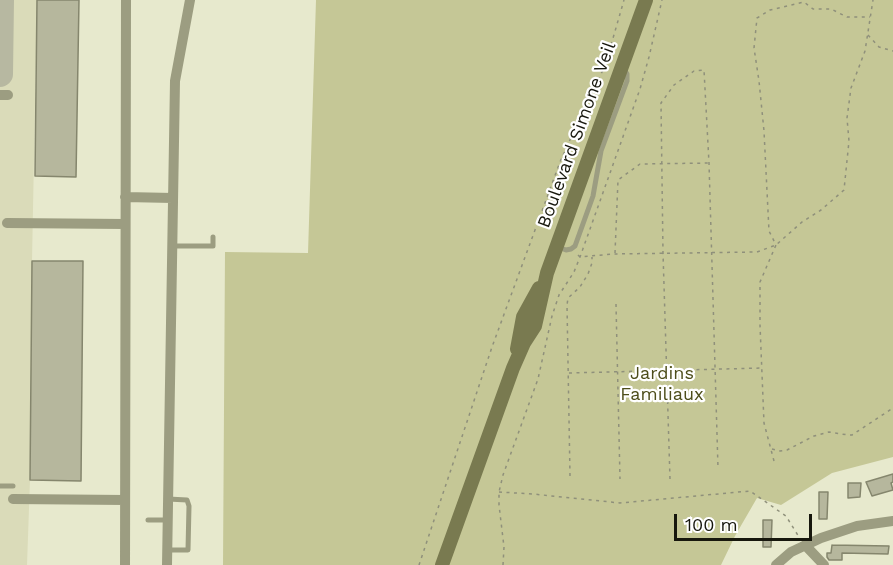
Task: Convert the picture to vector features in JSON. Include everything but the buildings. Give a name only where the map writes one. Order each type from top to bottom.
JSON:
[{"type":"main road","name":"Boulevard Simone Veil","points":[[442,565],[513,368],[523,317],[547,273],[644,3]]},
{"type":"street","points":[[125,565],[126,0]]},
{"type":"street","points":[[166,565],[175,81],[190,0]]},
{"type":"street","points":[[125,197],[173,198]]},
{"type":"street","points":[[8,223],[125,224]]},
{"type":"street","points":[[13,499],[125,500]]},
{"type":"street","points":[[776,565],[791,552],[821,538],[857,526],[893,521]]},
{"type":"street","points":[[805,545],[825,565]]},
{"type":"lane","points":[[172,246],[213,246],[213,237]]},
{"type":"lane","points":[[0,486],[13,486]]},
{"type":"lane","points":[[167,550],[188,550],[189,506],[187,500],[168,499]]},
{"type":"lane","points":[[148,520],[167,520]]},
{"type":"path","points":[[419,565],[492,347],[560,162],[605,66],[624,0]]},
{"type":"path","points":[[503,565],[504,547],[499,492],[538,379],[559,295],[574,272],[580,257],[640,89],[663,0]]},
{"type":"path","points":[[580,257],[615,254],[757,252],[776,245],[844,190],[852,88],[865,51],[873,0]]},
{"type":"path","points":[[774,461],[764,423],[760,282],[776,245],[769,231],[764,130],[754,48],[757,18],[770,10],[804,2],[813,9],[831,9],[847,17],[870,17]]},
{"type":"path","points":[[868,34],[879,47],[893,51]]},
{"type":"path","points":[[670,479],[661,103],[674,85],[694,71],[704,70],[718,468]]},
{"type":"path","points":[[615,254],[618,180],[640,164],[709,163]]},
{"type":"path","points":[[570,476],[567,298],[580,287],[588,274],[592,256]]},
{"type":"path","points":[[616,304],[620,479]]},
{"type":"path","points":[[568,374],[762,368]]},
{"type":"path","points":[[771,449],[787,450],[814,436],[829,432],[852,435],[893,408]]},
{"type":"path","points":[[499,492],[620,503],[750,491],[786,516],[805,545]]},
{"type":"shaded area","points":[[0,0],[37,0],[27,565],[0,565]]},
{"type":"green space","name":"Jardins Familiaux","points":[[316,0],[893,0],[893,457],[832,473],[781,505],[757,498],[721,565],[223,565],[225,252],[308,253]]},
{"type":"taxiway","points":[[0,74],[1,0]]}]
